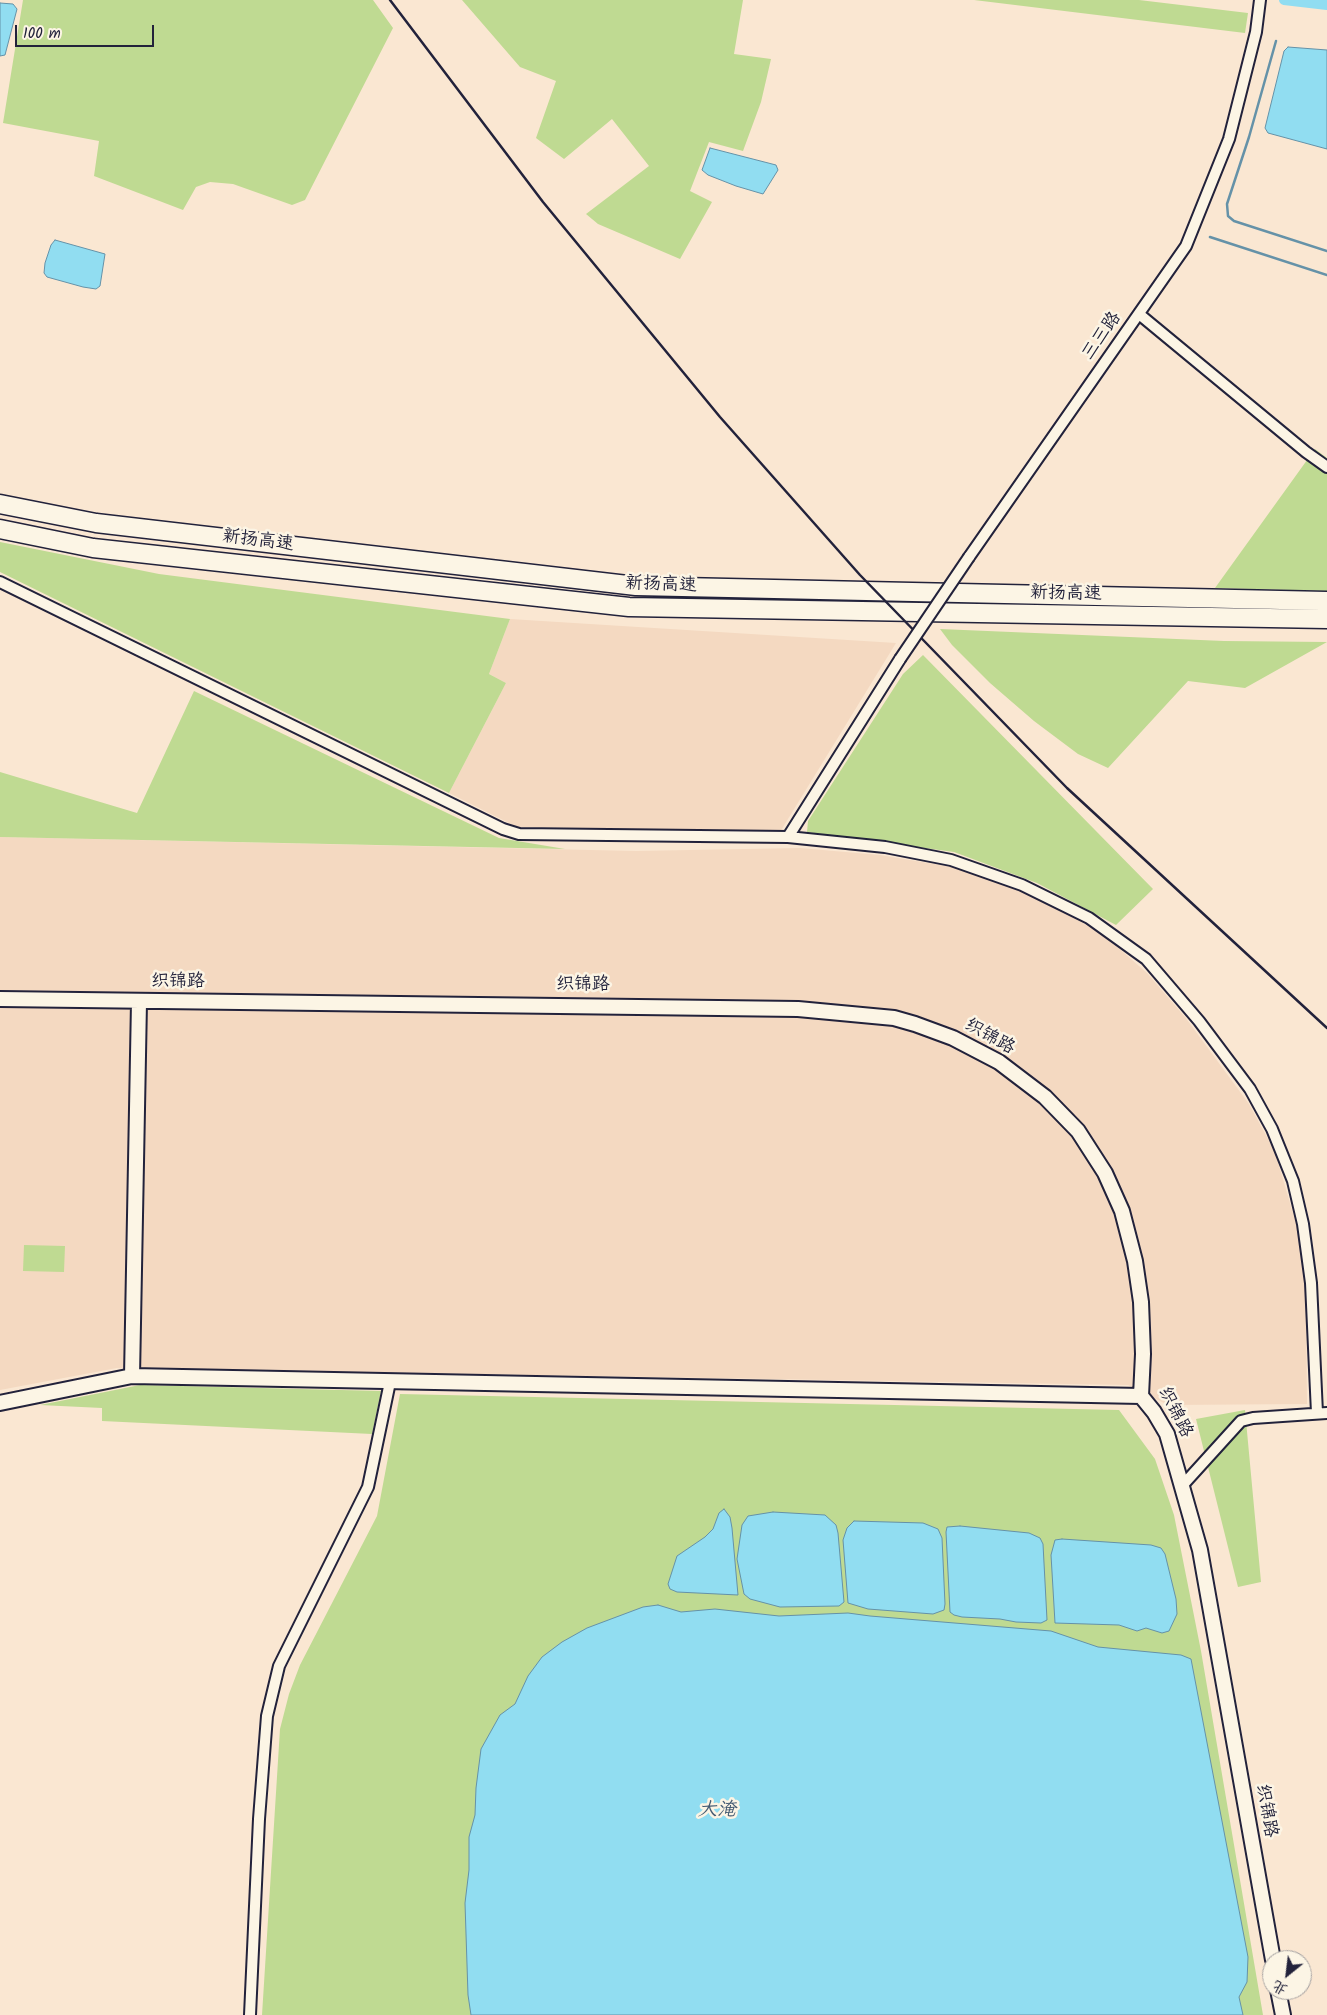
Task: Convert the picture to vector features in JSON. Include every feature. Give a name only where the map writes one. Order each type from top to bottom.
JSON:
[{"type":"highway","name":"新扬高速","points":[[0,504],[96,523],[636,586],[1327,601]]},
{"type":"highway","name":"新扬高速","points":[[0,529],[93,548],[629,607],[1327,619]]},
{"type":"street","name":"三三路","points":[[788,837],[900,659],[1186,246],[1226,148],[1256,32],[1260,0]]},
{"type":"street","points":[[1139,314],[1306,452],[1327,467]]},
{"type":"street","points":[[0,582],[503,829],[519,834],[788,837],[885,847],[951,860],[1022,885],[1089,918],[1146,959],[1200,1021],[1250,1089],[1272,1129],[1294,1181],[1303,1224],[1311,1284],[1322,1413],[1252,1418],[1241,1422],[1182,1486]]},
{"type":"street","name":"织锦路","points":[[0,999],[798,1009],[894,1018],[953,1038],[999,1062],[1044,1097],[1078,1131],[1105,1173],[1122,1211],[1138,1282],[1143,1354],[1141,1396],[1154,1412],[1167,1434],[1200,1550],[1271,1950]]},
{"type":"street","points":[[132,1376],[139,1002]]},
{"type":"street","points":[[0,1403],[132,1376],[1141,1396]]},
{"type":"street","points":[[250,2015],[259,1819],[268,1716],[279,1666],[368,1487],[390,1382]]},
{"type":"street","points":[[1280,2000],[1283,2015]]},
{"type":"shaded area","points":[[510,619],[896,643],[780,832],[517,827],[449,793],[506,683],[489,674]]},
{"type":"shaded area","points":[[0,837],[636,851],[800,848],[880,855],[958,868],[1010,885],[1053,905],[1107,938],[1147,973],[1185,1017],[1249,1104],[1275,1152],[1297,1227],[1306,1290],[1307,1404],[1168,1405],[1128,1385],[117,1368],[0,1390]]},
{"type":"green space","points":[[23,0],[373,0],[393,28],[305,200],[292,205],[233,184],[210,182],[196,187],[183,210],[94,176],[99,141],[3,123]]},
{"type":"green space","points":[[462,0],[743,0],[734,54],[771,59],[761,102],[743,151],[709,142],[690,191],[712,202],[680,259],[598,224],[586,214],[649,166],[612,119],[564,159],[536,138],[556,81],[520,67]]},
{"type":"green space","points":[[974,0],[1139,0],[1248,13],[1245,33]]},
{"type":"green space","points":[[1315,449],[1327,458],[1327,591],[1215,588]]},
{"type":"green space","points":[[0,542],[159,574],[510,619],[489,674],[506,683],[449,793],[0,572]]},
{"type":"green space","points":[[940,629],[1224,641],[1327,642],[1245,688],[1188,681],[1108,768],[1078,754],[1034,721],[990,683],[952,645]]},
{"type":"green space","points":[[923,655],[1153,889],[1116,925],[1037,883],[954,852],[807,832],[808,821],[903,674]]},
{"type":"green space","points":[[194,691],[499,838],[565,849],[0,837],[0,772],[137,813]]},
{"type":"green space","points":[[24,1245],[65,1246],[64,1272],[23,1271]]},
{"type":"green space","points":[[140,1385],[381,1391],[372,1434],[102,1421],[102,1408],[40,1405]]},
{"type":"green space","points":[[400,1394],[1119,1410],[1155,1459],[1174,1515],[1201,1651],[1263,2015],[262,2015],[280,1729],[289,1694],[300,1665],[377,1516]]},
{"type":"green space","points":[[1245,1410],[1261,1582],[1238,1587],[1196,1419]]},
{"type":"water","points":[[0,3],[13,4],[17,9],[5,55],[0,56]]},
{"type":"water","points":[[1288,47],[1327,50],[1327,149],[1268,133],[1265,128],[1284,51]]},
{"type":"water","points":[[710,148],[776,165],[778,170],[763,194],[736,186],[708,175],[702,170]]},
{"type":"water","points":[[55,240],[105,254],[100,286],[96,289],[83,287],[47,277],[44,273],[45,263],[51,245]]},
{"type":"water","points":[[724,1509],[730,1517],[732,1528],[738,1595],[677,1592],[670,1589],[668,1584],[677,1556],[705,1537],[713,1529],[719,1513]]},
{"type":"water","points":[[773,1512],[825,1515],[836,1525],[844,1602],[839,1606],[780,1607],[750,1599],[744,1594],[737,1559],[742,1525],[748,1516]]},
{"type":"water","points":[[854,1521],[923,1523],[938,1529],[942,1538],[944,1610],[933,1614],[868,1609],[848,1603],[843,1540],[847,1528]]},
{"type":"water","points":[[960,1526],[1029,1533],[1040,1538],[1043,1544],[1047,1620],[1041,1623],[1016,1622],[1000,1619],[962,1617],[950,1612],[946,1532],[947,1527]]},
{"type":"water","points":[[1055,1540],[1151,1545],[1161,1548],[1165,1554],[1176,1599],[1177,1614],[1169,1631],[1162,1633],[1146,1628],[1137,1631],[1119,1625],[1055,1623],[1051,1555]]},
{"type":"water","name":"大淹","points":[[658,1605],[681,1612],[715,1609],[779,1616],[848,1613],[1051,1631],[1098,1647],[1181,1655],[1191,1659],[1248,1957],[1247,1982],[1239,1997],[1243,2015],[471,2015],[468,1995],[465,1903],[469,1870],[469,1837],[475,1815],[481,1749],[500,1715],[515,1704],[528,1676],[542,1657],[562,1642],[587,1628],[643,1607]]},
{"type":"waterway","points":[[1284,0],[1327,5]]},
{"type":"waterway","points":[[1276,41],[1249,137],[1227,204],[1228,216],[1234,221],[1327,251]]},
{"type":"waterway","points":[[1210,237],[1327,275]]},
{"type":"railway","points":[[390,0],[543,202],[720,417],[860,575],[1067,788],[1327,1028]]}]
